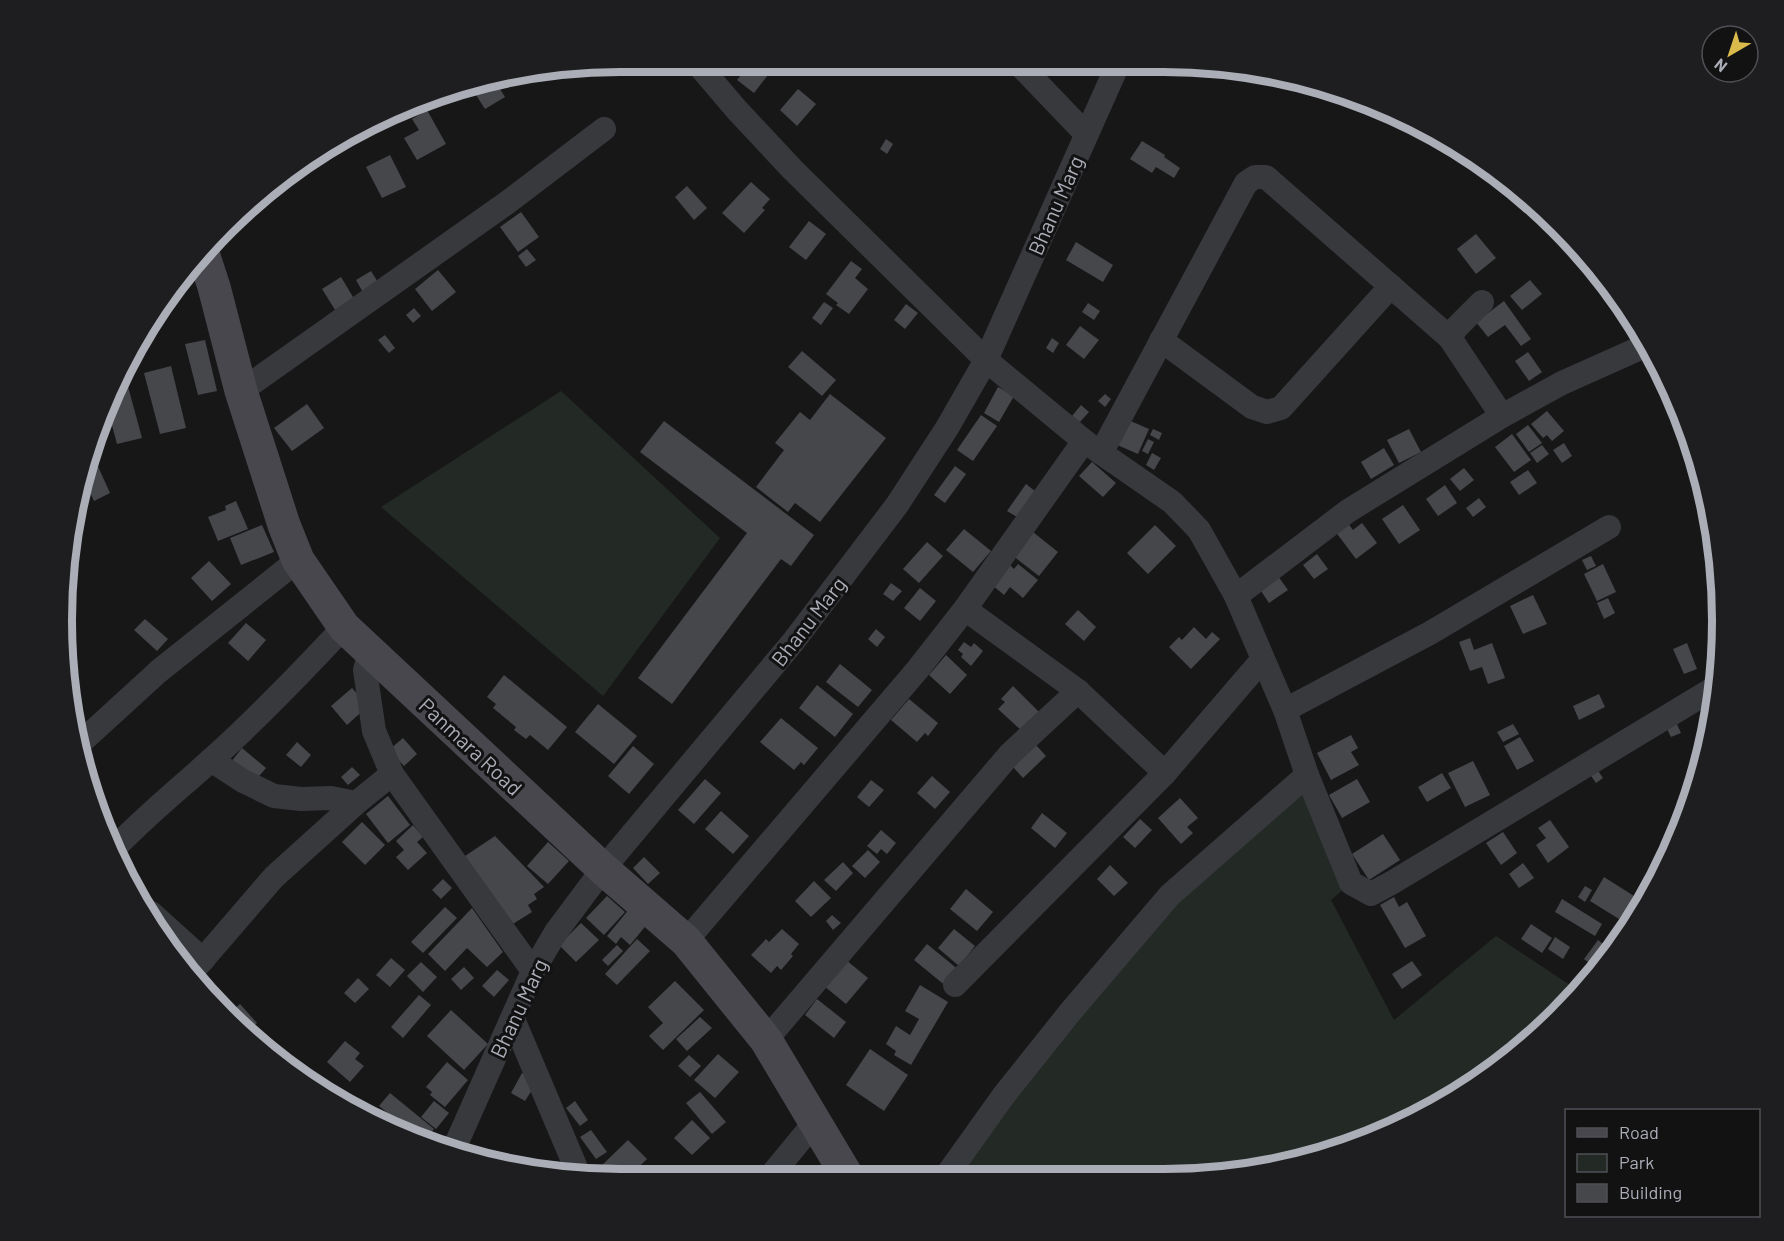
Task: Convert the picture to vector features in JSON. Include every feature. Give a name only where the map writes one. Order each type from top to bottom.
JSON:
[{"type":"street","points":[[705,72],[792,169],[986,360],[1093,447],[1172,502],[1199,530],[1236,596],[1285,710],[1307,775],[1351,883],[1371,894],[1707,692]]},
{"type":"street","points":[[1027,72],[1086,134]]},
{"type":"street","name":"Bhanu Marg","points":[[456,1144],[533,971],[556,932],[603,869],[793,642],[897,505],[947,428],[986,360],[1114,72]]},
{"type":"street","points":[[241,391],[508,202],[604,129]]},
{"type":"street","points":[[686,941],[918,669],[1093,447],[1161,340],[1246,183],[1255,177],[1266,177],[1450,338],[1502,416]]},
{"type":"street","name":"Panmara Road","points":[[206,262],[241,391],[271,487],[298,560],[344,627],[603,869],[686,941],[766,1040],[843,1169]]},
{"type":"street","points":[[1161,340],[1252,407],[1268,412],[1281,408],[1391,286]]},
{"type":"street","points":[[1450,338],[1456,328],[1482,302]]},
{"type":"street","points":[[1236,596],[1348,511],[1502,416],[1562,383],[1640,348]]},
{"type":"street","points":[[1285,710],[1430,633],[1609,527]]},
{"type":"street","points":[[85,738],[159,671],[298,560]]},
{"type":"street","points":[[965,609],[1078,690],[1165,773]]},
{"type":"street","points":[[120,843],[138,823],[277,699],[344,627]]},
{"type":"street","points":[[370,652],[365,670],[374,731],[392,774],[533,971]]},
{"type":"street","points":[[955,985],[1165,773],[1262,660]]},
{"type":"street","points":[[766,1040],[1011,754],[1078,690]]},
{"type":"street","points":[[211,760],[243,781],[274,796],[300,799],[331,798],[356,803]]},
{"type":"street","points":[[174,940],[198,966],[274,877],[356,803],[392,774]]},
{"type":"street","points":[[951,1169],[1071,1011],[1170,895],[1307,775]]},
{"type":"street","points":[[513,1018],[576,1167]]},
{"type":"street","points":[[776,1169],[816,1121]]},
{"type":"green space","points":[[561,391],[720,538],[603,696],[381,507]]},
{"type":"green space","points":[[1307,775],[1351,883],[1331,900],[1394,1020],[1496,936],[1572,986],[1525,1033],[1468,1077],[1406,1112],[1340,1140],[1271,1158],[1199,1168],[962,1169],[1170,895]]},
{"type":"building","points":[[743,72],[770,72],[754,93],[737,80]]},
{"type":"building","points":[[498,86],[505,97],[485,109],[474,92]]},
{"type":"building","points":[[798,89],[816,104],[797,126],[780,110]]},
{"type":"building","points":[[427,110],[446,144],[417,160],[404,138],[419,130],[412,119]]},
{"type":"building","points":[[886,139],[893,144],[887,154],[880,149]]},
{"type":"building","points":[[1142,141],[1165,155],[1164,157],[1180,168],[1174,178],[1156,167],[1152,173],[1130,159]]},
{"type":"building","points":[[390,155],[406,187],[382,198],[366,167]]},
{"type":"building","points":[[751,182],[770,199],[762,208],[765,210],[744,233],[722,213]]},
{"type":"building","points":[[687,186],[707,208],[694,220],[675,197]]},
{"type":"building","points":[[521,212],[539,237],[518,252],[500,227]]},
{"type":"building","points":[[809,221],[826,234],[806,260],[789,247]]},
{"type":"building","points":[[1476,234],[1496,258],[1476,274],[1457,249]]},
{"type":"building","points":[[1076,242],[1113,265],[1103,282],[1066,260]]},
{"type":"building","points":[[527,249],[536,260],[526,267],[518,256]]},
{"type":"building","points":[[851,261],[862,269],[855,278],[868,289],[849,314],[826,294]]},
{"type":"building","points":[[438,270],[456,292],[432,311],[415,289]]},
{"type":"building","points":[[371,271],[381,287],[365,296],[356,280]]},
{"type":"building","points":[[341,277],[356,302],[337,313],[322,289]]},
{"type":"building","points":[[1530,280],[1542,294],[1522,310],[1510,296]]},
{"type":"building","points":[[1504,301],[1531,339],[1521,346],[1505,325],[1488,337],[1476,322]]},
{"type":"building","points":[[824,302],[833,308],[821,325],[812,318]]},
{"type":"building","points":[[1088,303],[1100,311],[1094,320],[1082,312]]},
{"type":"building","points":[[906,304],[918,313],[905,329],[894,320]]},
{"type":"building","points":[[414,308],[421,316],[413,323],[406,315]]},
{"type":"building","points":[[1080,326],[1099,340],[1084,359],[1066,345]]},
{"type":"building","points":[[385,335],[395,348],[389,353],[378,340]]},
{"type":"building","points":[[1052,338],[1059,343],[1053,353],[1046,348]]},
{"type":"building","points":[[205,340],[217,391],[198,395],[185,344]]},
{"type":"building","points":[[802,351],[836,380],[822,396],[788,367]]},
{"type":"building","points":[[1528,352],[1542,372],[1529,381],[1515,361]]},
{"type":"building","points":[[171,366],[186,428],[160,434],[144,373]]},
{"type":"building","points":[[127,383],[142,438],[117,444],[111,420]]},
{"type":"building","points":[[998,387],[1014,396],[999,422],[984,413]]},
{"type":"building","points":[[830,394],[886,438],[820,522],[795,503],[788,512],[756,487],[784,450],[775,443],[800,412],[810,420]]},
{"type":"building","points":[[1105,394],[1111,399],[1105,407],[1098,401]]},
{"type":"building","points":[[307,404],[324,428],[292,451],[274,428]]},
{"type":"building","points":[[1081,405],[1089,412],[1080,422],[1072,416]]},
{"type":"building","points":[[1547,411],[1564,431],[1552,441],[1547,435],[1543,438],[1531,424]]},
{"type":"building","points":[[981,415],[997,426],[973,461],[957,450]]},
{"type":"building","points":[[1126,419],[1149,429],[1138,454],[1115,444]]},
{"type":"building","points":[[664,421],[814,535],[791,566],[781,559],[672,704],[638,678],[747,533],[640,452]]},
{"type":"building","points":[[1528,425],[1542,443],[1529,452],[1516,434]]},
{"type":"building","points":[[1153,429],[1162,433],[1159,440],[1150,435]]},
{"type":"building","points":[[1409,429],[1421,452],[1399,463],[1387,440]]},
{"type":"building","points":[[1512,434],[1531,460],[1514,472],[1495,447]]},
{"type":"building","points":[[1148,439],[1154,442],[1148,454],[1142,451]]},
{"type":"building","points":[[1564,443],[1572,456],[1562,463],[1553,450]]},
{"type":"building","points":[[1542,445],[1549,454],[1537,463],[1530,453]]},
{"type":"building","points":[[1384,448],[1394,465],[1371,479],[1361,462]]},
{"type":"building","points":[[1152,453],[1161,458],[1154,470],[1146,465]]},
{"type":"building","points":[[96,462],[110,493],[94,501],[89,490]]},
{"type":"building","points":[[1092,462],[1116,483],[1103,497],[1079,476]]},
{"type":"building","points":[[955,466],[966,474],[945,503],[934,495]]},
{"type":"building","points":[[1464,468],[1474,480],[1460,491],[1450,479]]},
{"type":"building","points":[[1528,470],[1537,483],[1519,495],[1510,482]]},
{"type":"building","points":[[1026,484],[1035,491],[1017,517],[1007,511]]},
{"type":"building","points":[[1445,485],[1457,503],[1438,516],[1426,499]]},
{"type":"building","points":[[1479,498],[1486,507],[1473,517],[1466,508]]},
{"type":"building","points":[[236,501],[248,529],[218,541],[208,517],[226,510],[225,506]]},
{"type":"building","points":[[1403,505],[1420,530],[1399,544],[1382,519]]},
{"type":"building","points":[[1347,522],[1353,530],[1362,523],[1377,543],[1356,559],[1335,531]]},
{"type":"building","points":[[262,525],[274,552],[241,565],[230,538]]},
{"type":"building","points":[[1155,525],[1176,546],[1148,574],[1127,553]]},
{"type":"building","points":[[964,529],[991,551],[973,572],[946,550]]},
{"type":"building","points":[[1033,532],[1058,552],[1039,576],[1013,556]]},
{"type":"building","points":[[927,542],[943,556],[919,583],[903,569]]},
{"type":"building","points":[[1317,554],[1328,569],[1314,579],[1303,565]]},
{"type":"building","points":[[1591,556],[1596,566],[1587,570],[1582,560]]},
{"type":"building","points":[[209,561],[231,584],[212,601],[191,578]]},
{"type":"building","points":[[1009,564],[1014,569],[1018,564],[1038,580],[1023,598],[1010,587],[1004,595],[992,585]]},
{"type":"building","points":[[1603,564],[1616,592],[1597,601],[1584,574]]},
{"type":"building","points":[[1275,572],[1288,590],[1269,603],[1257,585]]},
{"type":"building","points":[[891,583],[902,591],[893,601],[883,594]]},
{"type":"building","points":[[920,588],[936,601],[920,621],[904,608]]},
{"type":"building","points":[[1533,595],[1547,624],[1523,634],[1510,606]]},
{"type":"building","points":[[1608,598],[1615,613],[1604,619],[1597,603]]},
{"type":"building","points":[[1078,610],[1096,627],[1084,641],[1065,624]]},
{"type":"building","points":[[145,619],[168,639],[157,651],[134,630]]},
{"type":"building","points":[[246,623],[266,640],[248,661],[228,643]]},
{"type":"building","points":[[1194,627],[1206,639],[1212,632],[1220,639],[1191,669],[1169,647],[1179,637],[1182,640]]},
{"type":"building","points":[[876,629],[885,637],[877,647],[868,639]]},
{"type":"building","points":[[1470,638],[1474,650],[1492,643],[1505,678],[1488,684],[1482,667],[1470,671],[1459,642]]},
{"type":"building","points":[[964,642],[971,647],[974,643],[983,651],[971,666],[961,657],[963,654],[958,650]]},
{"type":"building","points":[[1687,643],[1697,669],[1684,674],[1673,649]]},
{"type":"building","points":[[946,655],[967,675],[950,694],[929,675]]},
{"type":"building","points":[[840,664],[872,690],[858,707],[826,682]]},
{"type":"building","points":[[504,675],[567,727],[548,750],[530,735],[526,739],[514,730],[516,727],[493,708],[496,704],[487,697]]},
{"type":"building","points":[[817,685],[853,714],[835,737],[799,708]]},
{"type":"building","points":[[1013,686],[1041,714],[1023,732],[998,709],[1005,702],[1001,699]]},
{"type":"building","points":[[352,688],[368,706],[347,725],[331,706]]},
{"type":"building","points":[[1599,694],[1605,707],[1579,720],[1573,706]]},
{"type":"building","points":[[909,699],[938,723],[928,736],[925,733],[917,742],[891,720]]},
{"type":"building","points":[[598,704],[637,736],[614,764],[575,732]]},
{"type":"building","points":[[781,718],[818,748],[804,765],[801,762],[794,770],[760,742]]},
{"type":"building","points":[[1674,718],[1681,733],[1671,737],[1664,723]]},
{"type":"building","points":[[1513,724],[1519,734],[1503,742],[1497,732]]},
{"type":"building","points":[[1351,735],[1358,748],[1351,752],[1359,765],[1331,780],[1317,753]]},
{"type":"building","points":[[1520,737],[1534,761],[1517,770],[1504,746]]},
{"type":"building","points":[[403,738],[417,754],[404,766],[389,750]]},
{"type":"building","points":[[297,742],[311,755],[301,767],[286,755]]},
{"type":"building","points":[[1036,745],[1046,756],[1023,778],[1013,767]]},
{"type":"building","points":[[633,746],[654,764],[629,794],[608,776]]},
{"type":"building","points":[[242,748],[266,768],[255,781],[231,762]]},
{"type":"building","points":[[1473,761],[1490,795],[1465,807],[1448,773]]},
{"type":"building","points":[[352,767],[360,775],[348,785],[341,777]]},
{"type":"building","points":[[1596,768],[1603,778],[1596,783],[1589,773]]},
{"type":"building","points":[[1442,773],[1451,788],[1427,802],[1418,787]]},
{"type":"building","points":[[932,776],[950,792],[935,809],[917,793]]},
{"type":"building","points":[[705,779],[721,793],[694,824],[678,810]]},
{"type":"building","points":[[1357,779],[1370,802],[1342,818],[1329,795]]},
{"type":"building","points":[[871,780],[884,790],[869,807],[857,797]]},
{"type":"building","points":[[388,796],[410,825],[388,843],[366,814]]},
{"type":"building","points":[[1180,798],[1198,818],[1187,827],[1193,833],[1181,844],[1158,818]]},
{"type":"building","points":[[721,811],[749,836],[733,854],[705,829]]},
{"type":"building","points":[[1042,813],[1067,833],[1055,848],[1031,828]]},
{"type":"building","points":[[1140,819],[1152,830],[1135,848],[1123,837]]},
{"type":"building","points":[[1550,820],[1569,847],[1548,863],[1536,845],[1546,838],[1538,828]]},
{"type":"building","points":[[362,822],[385,845],[365,865],[342,842]]},
{"type":"building","points":[[413,825],[423,837],[417,842],[427,853],[408,870],[396,857],[404,850],[396,841]]},
{"type":"building","points":[[881,830],[896,843],[887,854],[881,849],[877,854],[867,846]]},
{"type":"building","points":[[1503,832],[1517,853],[1501,865],[1486,843]]},
{"type":"building","points":[[1383,834],[1400,860],[1369,880],[1352,854]]},
{"type":"building","points":[[495,836],[544,887],[534,894],[537,899],[528,905],[532,912],[508,927],[465,856]]},
{"type":"building","points":[[548,842],[569,861],[548,884],[527,866]]},
{"type":"building","points":[[868,850],[880,862],[865,878],[852,866]]},
{"type":"building","points":[[644,857],[660,873],[648,884],[633,868]]},
{"type":"building","points":[[843,862],[853,873],[836,891],[824,880]]},
{"type":"building","points":[[1523,863],[1534,878],[1519,888],[1509,874]]},
{"type":"building","points":[[1110,865],[1128,883],[1114,896],[1097,879]]},
{"type":"building","points":[[1604,877],[1634,896],[1619,919],[1590,901]]},
{"type":"building","points":[[443,879],[452,888],[441,899],[432,890]]},
{"type":"building","points":[[814,881],[831,898],[811,917],[795,901]]},
{"type":"building","points":[[1585,886],[1592,890],[1585,902],[1578,897]]},
{"type":"building","points":[[966,889],[993,912],[977,931],[950,909]]},
{"type":"building","points":[[607,896],[625,912],[604,935],[586,918]]},
{"type":"building","points":[[1394,897],[1399,907],[1407,902],[1426,936],[1405,948],[1380,905]]},
{"type":"building","points":[[1562,899],[1602,924],[1595,936],[1555,912]]},
{"type":"building","points":[[445,907],[457,918],[423,953],[411,942]]},
{"type":"building","points":[[472,908],[503,952],[487,967],[467,948],[445,971],[428,954]]},
{"type":"building","points":[[630,908],[648,923],[630,945],[621,937],[616,944],[607,936]]},
{"type":"building","points":[[832,915],[841,923],[833,930],[826,921]]},
{"type":"building","points":[[581,923],[599,940],[576,962],[559,945]]},
{"type":"building","points":[[1531,924],[1552,938],[1542,953],[1521,939]]},
{"type":"building","points":[[782,929],[799,944],[791,954],[793,956],[781,970],[777,966],[771,973],[751,955],[766,939],[769,942]]},
{"type":"building","points":[[954,929],[975,946],[959,966],[938,948]]},
{"type":"building","points":[[1555,937],[1570,947],[1563,959],[1548,949]]},
{"type":"building","points":[[637,939],[650,951],[617,985],[605,974]]},
{"type":"building","points":[[1598,940],[1605,946],[1591,964],[1584,959]]},
{"type":"building","points":[[927,944],[960,971],[947,987],[914,960]]},
{"type":"building","points":[[617,945],[623,951],[608,966],[602,960]]},
{"type":"building","points":[[391,958],[405,970],[390,987],[376,975]]},
{"type":"building","points":[[846,960],[868,978],[846,1004],[824,986]]},
{"type":"building","points":[[1412,961],[1422,975],[1402,989],[1392,974]]},
{"type":"building","points":[[421,962],[437,977],[423,992],[407,976]]},
{"type":"building","points":[[464,967],[474,978],[461,990],[451,979]]},
{"type":"building","points":[[497,970],[509,980],[494,997],[482,986]]},
{"type":"building","points":[[358,978],[369,989],[355,1003],[344,993]]},
{"type":"building","points":[[675,981],[704,1010],[663,1050],[649,1036],[663,1023],[648,1007]]},
{"type":"building","points":[[920,985],[948,1002],[911,1065],[894,1055],[896,1051],[886,1044],[896,1026],[910,1035],[919,1019],[905,1011]]},
{"type":"building","points":[[419,995],[431,1005],[403,1038],[391,1027]]},
{"type":"building","points":[[817,999],[846,1022],[834,1038],[805,1015]]},
{"type":"building","points":[[240,1004],[257,1023],[253,1027],[234,1009]]},
{"type":"building","points":[[451,1010],[488,1044],[464,1070],[427,1036]]},
{"type":"building","points":[[700,1017],[712,1028],[687,1051],[676,1039]]},
{"type":"building","points":[[272,1039],[289,1058],[287,1056],[269,1041]]},
{"type":"building","points":[[345,1041],[360,1053],[355,1059],[364,1066],[350,1082],[327,1062]]},
{"type":"building","points":[[870,1049],[908,1075],[884,1111],[846,1085]]},
{"type":"building","points":[[718,1054],[739,1072],[715,1098],[694,1080]]},
{"type":"building","points":[[689,1055],[701,1066],[690,1077],[678,1066]]},
{"type":"building","points":[[447,1062],[468,1080],[445,1107],[430,1095],[432,1092],[426,1087]]},
{"type":"building","points":[[522,1073],[537,1082],[525,1101],[511,1093]]},
{"type":"building","points":[[700,1092],[726,1122],[712,1134],[686,1103]]},
{"type":"building","points":[[390,1093],[434,1129],[430,1134],[411,1127],[398,1121],[379,1106]]},
{"type":"building","points":[[434,1101],[449,1113],[436,1129],[421,1117]]},
{"type":"building","points":[[575,1101],[588,1120],[580,1126],[566,1108]]},
{"type":"building","points":[[692,1120],[710,1138],[692,1155],[674,1138]]},
{"type":"building","points":[[591,1130],[607,1152],[596,1159],[580,1137]]},
{"type":"building","points":[[628,1140],[647,1159],[636,1169],[599,1168]]}]
